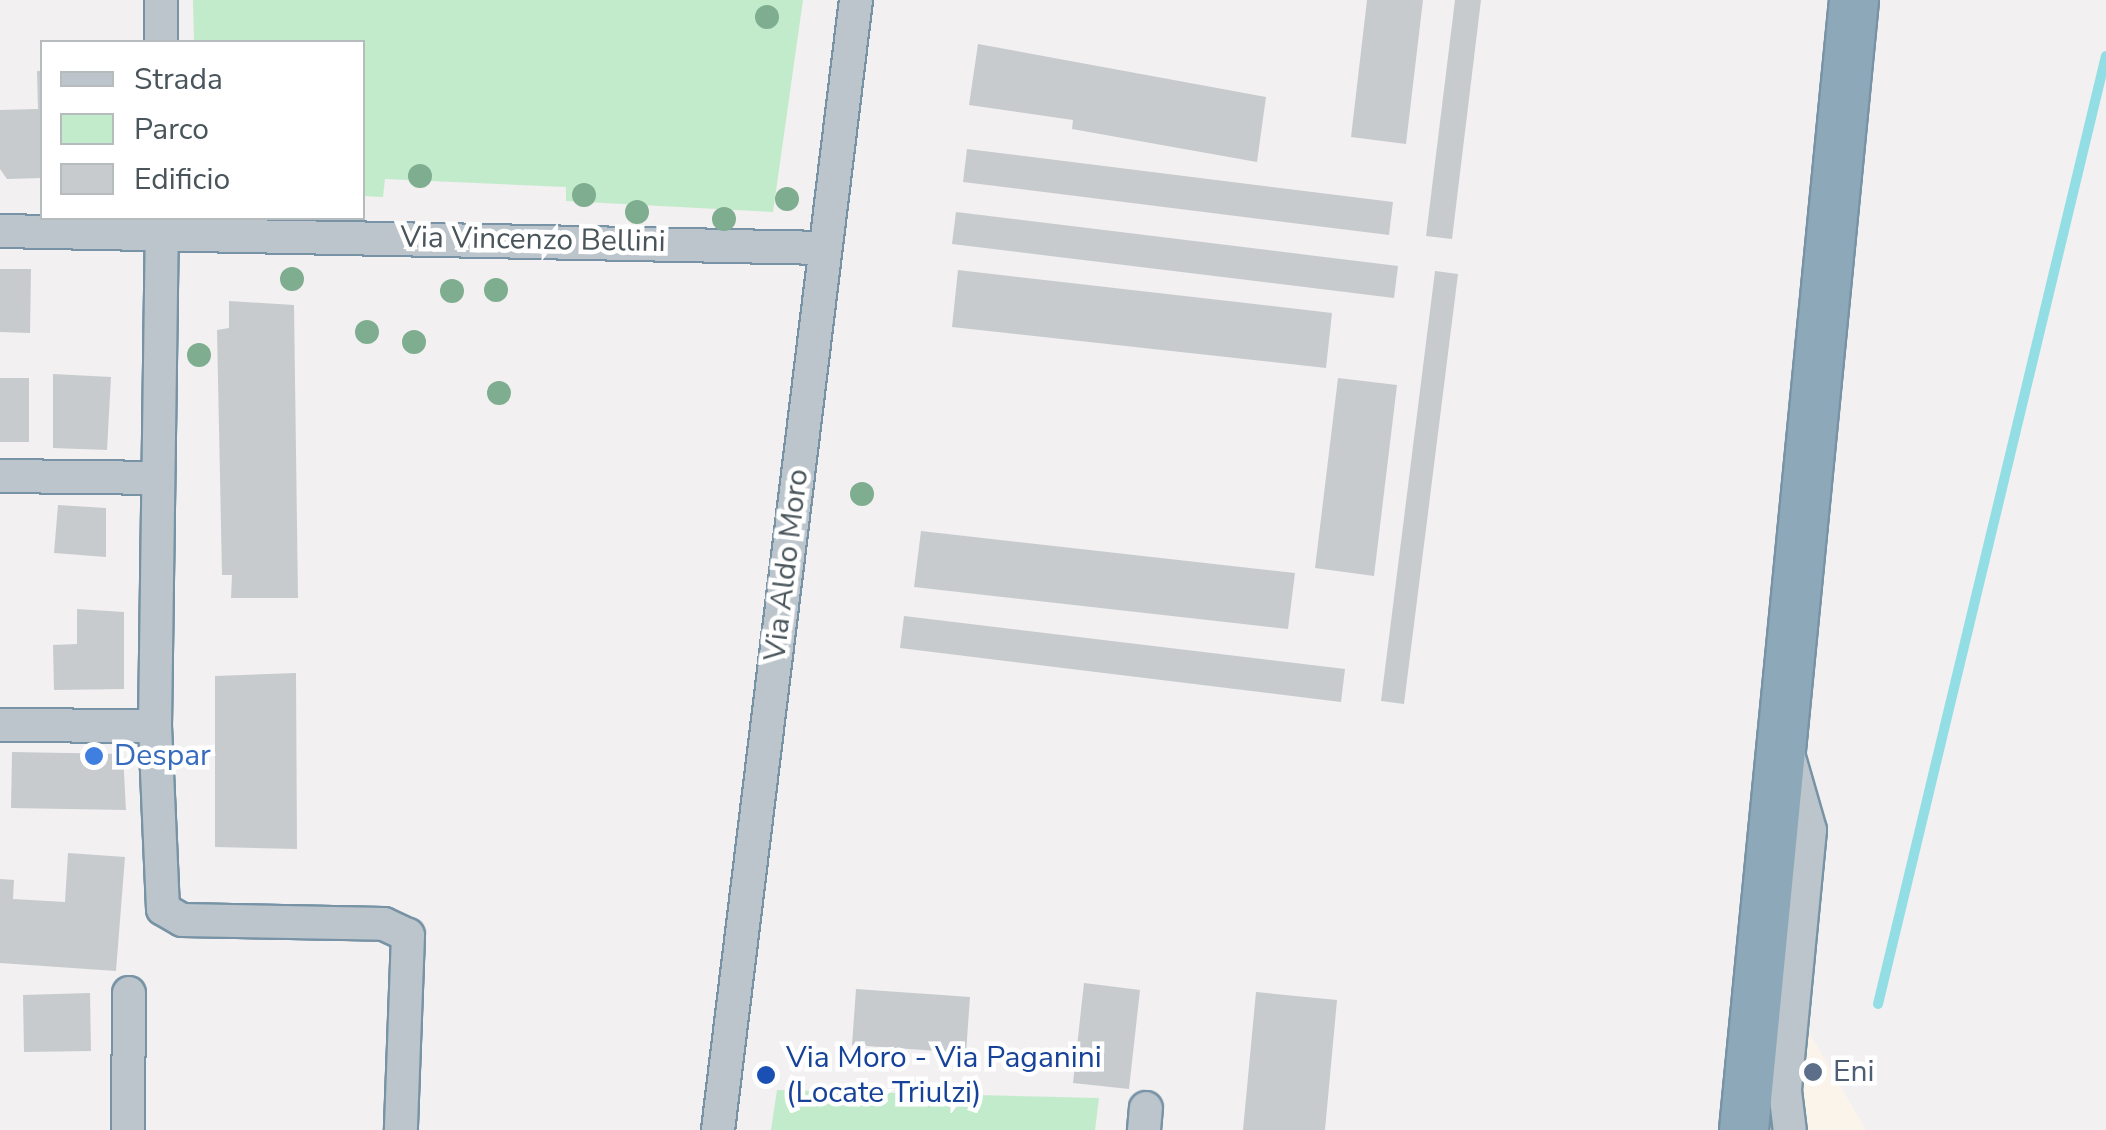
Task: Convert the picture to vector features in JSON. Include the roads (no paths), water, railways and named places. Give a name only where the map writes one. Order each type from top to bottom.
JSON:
[{"type":"highway","points":[[1744,1130],[1854,0]]},
{"type":"street","points":[[160,0],[161,40]]},
{"type":"street","name":"Via Aldo Moro","points":[[718,1130],[856,0]]},
{"type":"street","points":[[162,224],[155,726],[163,909],[182,920],[384,924],[408,935],[402,1130]]},
{"type":"street","name":"Via Vincenzo Bellini","points":[[0,231],[162,224],[826,248]]},
{"type":"street","points":[[0,476],[156,478]]},
{"type":"street","points":[[0,724],[155,726]]},
{"type":"street","points":[[1782,732],[1810,830],[1785,1091],[1790,1130]]},
{"type":"street","points":[[128,1130],[130,993]]},
{"type":"waterway","points":[[1878,1004],[2106,56]]},
{"type":"place","name":"Despar","points":[[94,756]]},
{"type":"place","name":"Eni","points":[[1813,1072]]},
{"type":"place","name":"Via Moro - Via Paganini (Locate Triulzi)","points":[[766,1075]]}]
